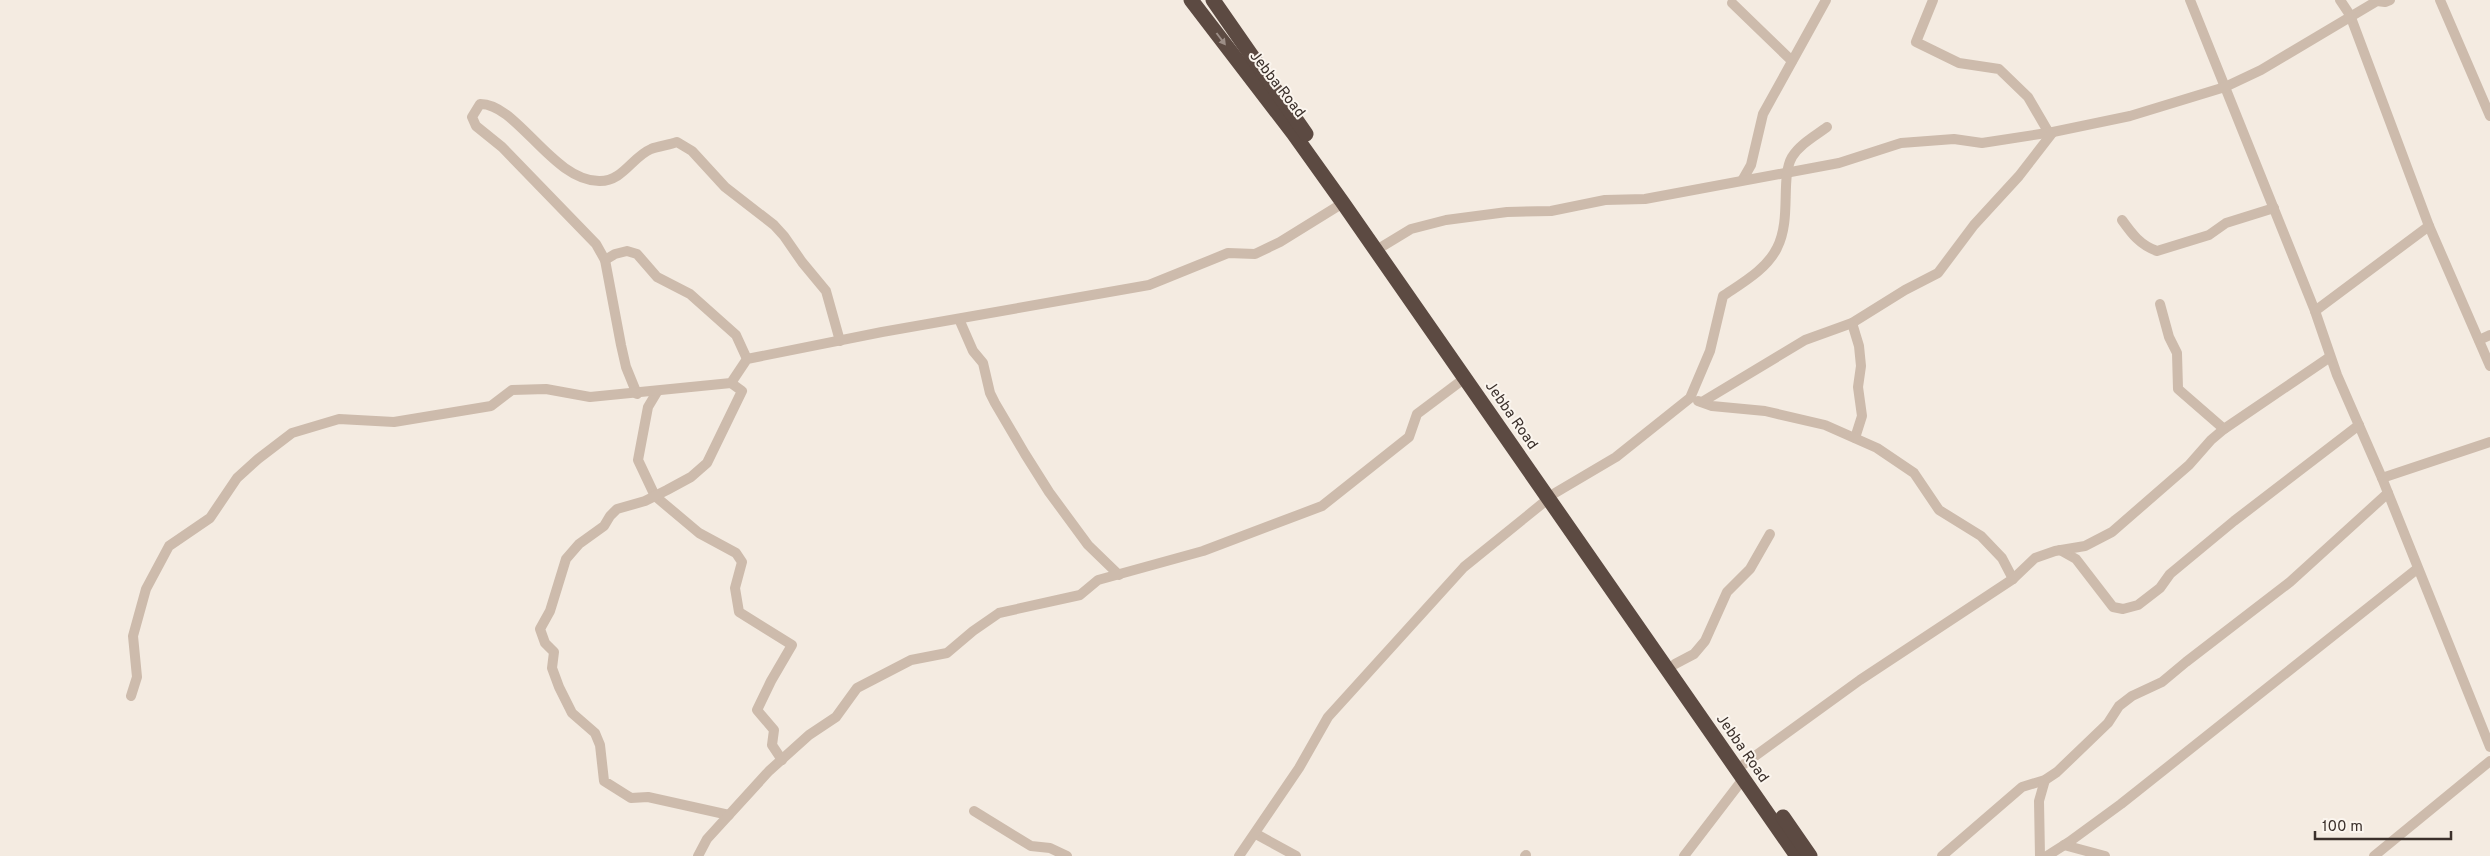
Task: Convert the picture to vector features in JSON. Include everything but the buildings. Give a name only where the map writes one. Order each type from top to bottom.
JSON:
[{"type":"highway","name":"Jebba Road","points":[[1191,0],[1297,130],[1383,246],[1551,496],[1744,772],[1810,856]]},
{"type":"highway","name":"Jebba Road","points":[[1213,0],[1343,203],[1465,378],[1675,664],[1797,856]]},
{"type":"street","points":[[1743,179],[1751,165],[1763,114],[1826,0]]},
{"type":"street","points":[[1933,0],[1916,42],[1959,63],[1999,69],[2028,97],[2051,132]]},
{"type":"street","points":[[2190,0],[2315,311],[2330,357],[2382,478],[2417,570],[2490,748]]},
{"type":"street","points":[[2340,0],[2350,15],[2430,226],[2490,366]]},
{"type":"street","points":[[1383,246],[1410,229],[1446,220],[1507,212],[1551,210],[1605,200],[1645,199],[1743,179],[1839,163],[1908,142],[1954,139],[1982,143],[2051,132],[2130,116],[2225,88],[2261,70],[2350,15],[2377,1],[2385,2],[2390,0]]},
{"type":"street","points":[[2440,0],[2487,102],[2490,116]]},
{"type":"street","points":[[1732,3],[1792,61]]},
{"type":"street","points":[[637,394],[623,352],[605,260],[596,244],[557,202],[502,147],[476,126],[472,116],[480,104],[489,104],[500,110],[546,152],[584,178],[601,181],[615,178],[635,158],[651,149],[677,142],[692,151],[726,186],[774,225],[784,236],[826,291],[840,341]]},
{"type":"street","points":[[1239,856],[1256,834],[1328,717],[1464,567],[1551,496],[1616,457],[1690,398],[1710,350],[1723,296],[1755,274],[1777,249],[1786,223],[1788,171],[1791,158],[1827,127]]},
{"type":"street","points":[[1702,402],[1804,340],[1852,323],[1938,273],[1974,225],[2019,176],[2051,132]]},
{"type":"street","points":[[731,383],[747,359],[1149,285],[1228,253],[1255,254],[1280,242],[1343,203]]},
{"type":"street","points":[[2122,220],[2135,238],[2157,251],[2210,235],[2226,224],[2274,208]]},
{"type":"street","points":[[2315,311],[2430,226]]},
{"type":"street","points":[[605,260],[615,254],[628,251],[637,254],[657,277],[690,294],[736,335],[747,359]]},
{"type":"street","points":[[2160,304],[2169,337],[2177,353],[2178,389],[2224,429]]},
{"type":"street","points":[[960,319],[973,351],[984,363],[990,393],[1034,469],[1088,545],[1118,575]]},
{"type":"street","points":[[1852,323],[1859,346],[1861,366],[1858,386],[1862,416],[1855,438]]},
{"type":"street","points":[[2479,340],[2490,335]]},
{"type":"street","points":[[1684,856],[1744,772],[1860,680],[2013,579],[2035,558],[2060,550],[2085,546],[2112,532],[2189,465],[2211,440],[2224,429],[2330,357]]},
{"type":"street","points":[[698,856],[707,839],[782,760],[810,735],[836,718],[857,688],[910,660],[947,653],[973,630],[998,613],[1080,595],[1098,580],[1203,551],[1322,506],[1408,437],[1417,414],[1465,378]]},
{"type":"street","points":[[131,696],[137,677],[133,636],[146,589],[169,546],[210,518],[237,478],[292,433],[339,419],[394,422],[490,406],[512,390],[546,389],[590,397],[637,394],[731,383],[742,392],[707,463],[691,477],[654,496],[617,509],[604,526],[579,544],[566,559],[550,611],[540,630],[545,643],[554,652],[552,668],[559,688],[572,713],[595,733],[600,745],[604,781],[631,798],[648,796],[730,815]]},
{"type":"street","points":[[657,392],[648,407],[638,460],[654,496],[700,533],[736,553],[742,562],[735,588],[738,612],[792,645],[757,710],[774,730],[772,745],[782,760]]},
{"type":"street","points":[[1690,398],[1719,407],[1793,417],[1825,425],[1877,448],[1914,473],[1940,510],[1981,536],[2002,558],[2013,579]]},
{"type":"street","points":[[2060,550],[2076,559],[2113,607],[2123,609],[2138,605],[2160,588],[2170,574],[2234,521],[2359,425]]},
{"type":"street","points":[[2382,478],[2490,442]]},
{"type":"street","points":[[1942,856],[2022,786],[2045,780],[2057,772],[2108,723],[2119,706],[2132,696],[2162,682],[2290,582],[2388,494]]},
{"type":"street","points":[[1675,664],[1694,654],[1705,641],[1727,592],[1750,569],[1770,534]]},
{"type":"street","points":[[2047,856],[2121,804],[2417,570]]},
{"type":"street","points":[[2374,856],[2490,761]]},
{"type":"street","points":[[2040,856],[2039,802],[2045,780]]},
{"type":"street","points":[[974,811],[1031,846],[1050,848],[1067,856]]},
{"type":"street","points":[[1256,834],[1296,856]]},
{"type":"street","points":[[2064,845],[2105,856]]}]
